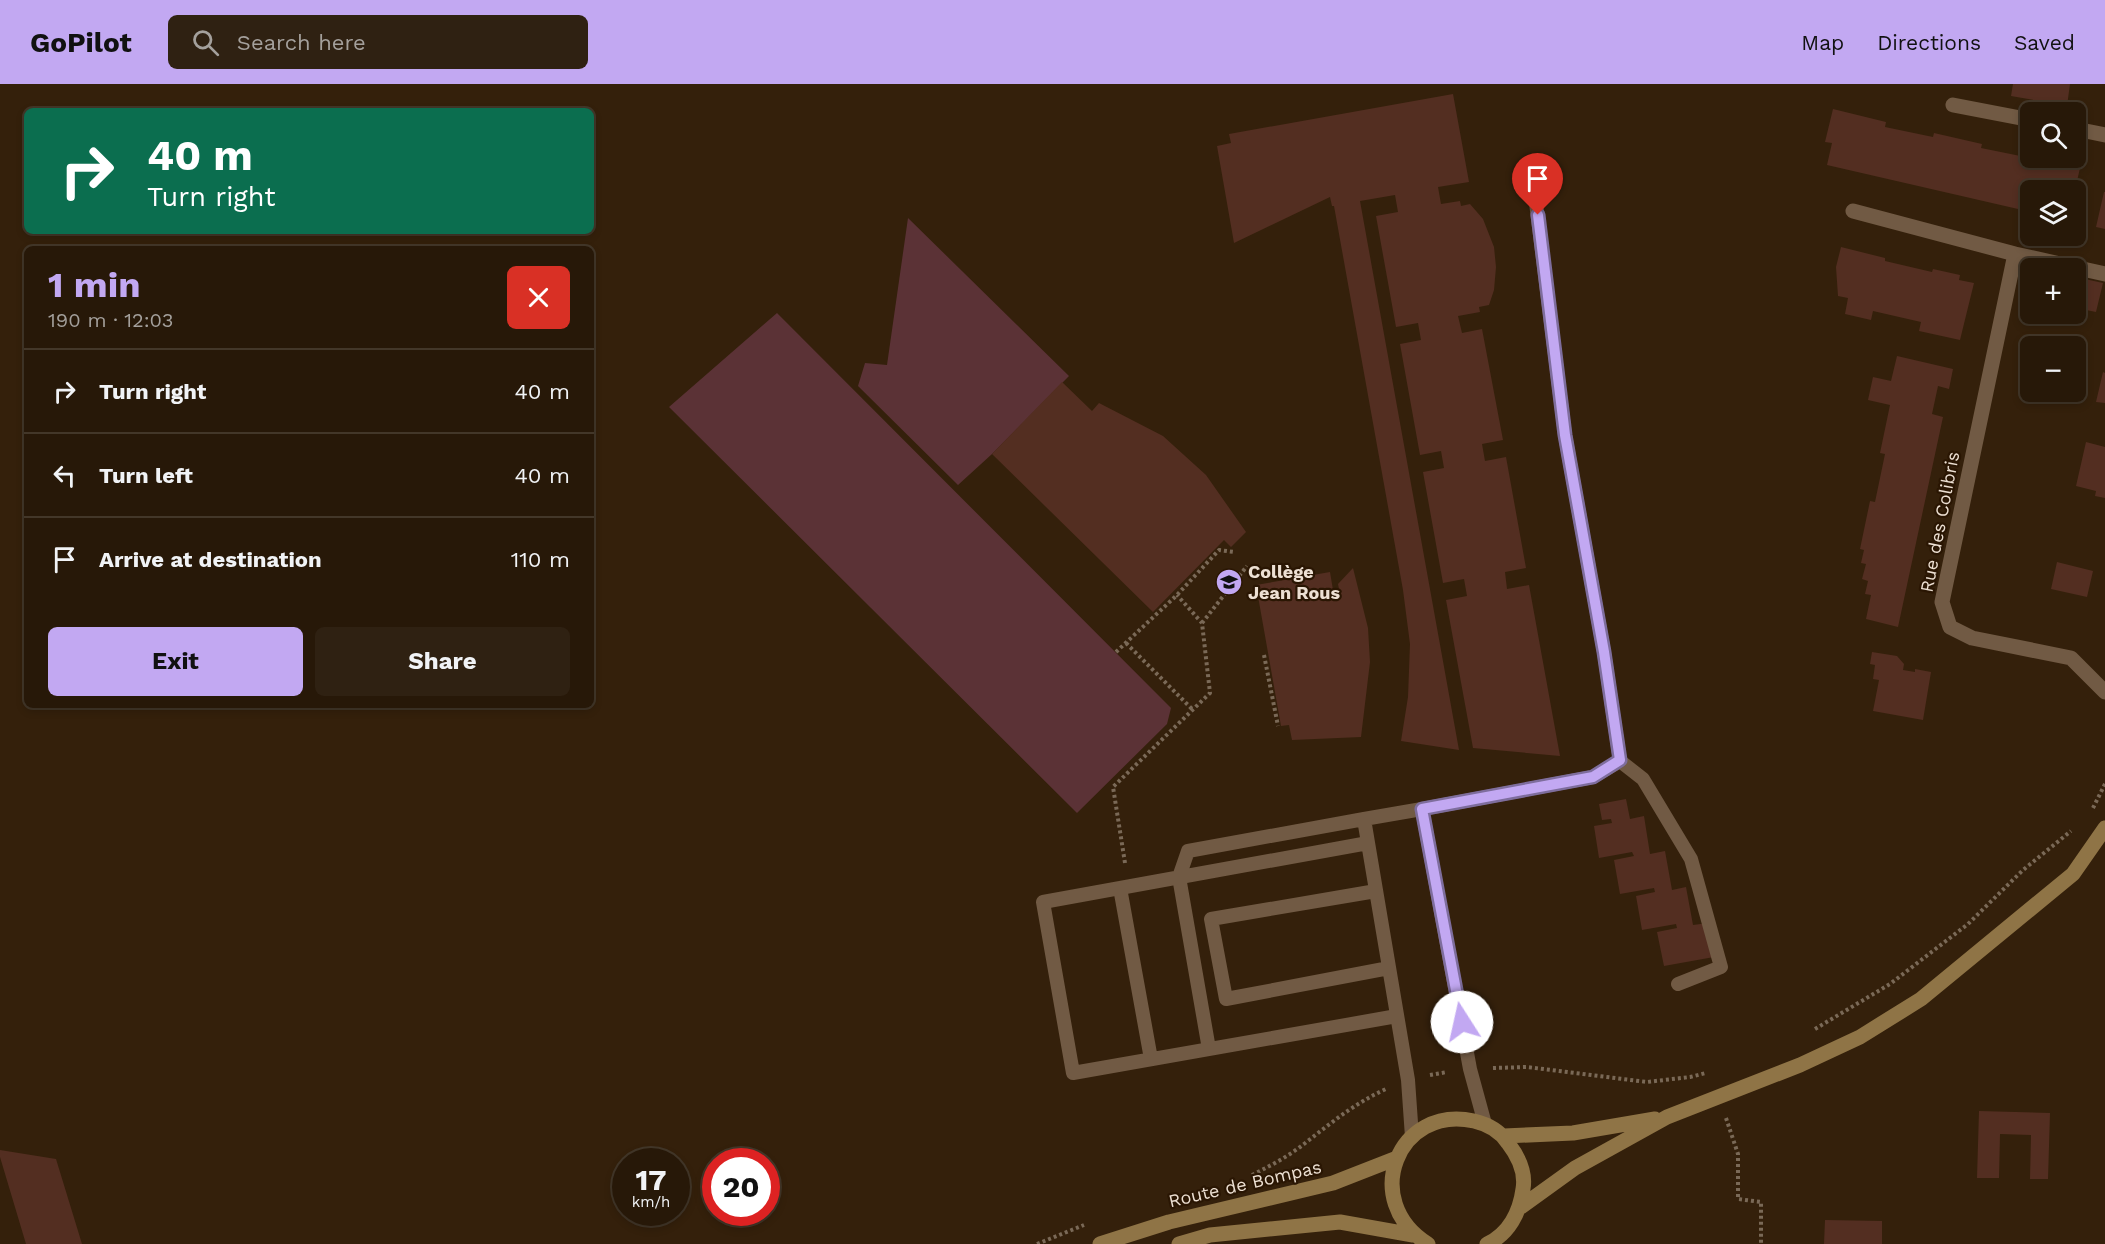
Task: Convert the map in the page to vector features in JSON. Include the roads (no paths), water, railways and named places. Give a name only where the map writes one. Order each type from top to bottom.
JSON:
[{"type":"main road","points":[[1521,1207],[1575,1168],[1667,1117],[1800,1065],[1860,1037],[1921,999],[2073,874],[2105,828]]},
{"type":"main road","points":[[1504,1136],[1573,1133],[1667,1117]]},
{"type":"main road","points":[[1428,1244],[1413,1235],[1400,1219],[1393,1199],[1392,1178],[1396,1158],[1412,1137],[1434,1123],[1459,1118],[1485,1124],[1504,1136],[1518,1157],[1524,1182],[1521,1207],[1510,1226],[1492,1243]]},
{"type":"main road","name":"Route de Bompas","points":[[1100,1244],[1169,1222],[1333,1183],[1396,1158]]},
{"type":"main road","points":[[1179,1244],[1210,1235],[1340,1222],[1413,1235]]},
{"type":"street","points":[[1953,105],[2020,118]]},
{"type":"street","points":[[2086,131],[2105,135]]},
{"type":"street","points":[[1853,211],[2015,254],[2105,274]]},
{"type":"street","name":"Rue des Colibris","points":[[2015,254],[1942,603],[1950,627],[1972,638],[2071,658],[2105,692]]},
{"type":"lane","points":[[1532,171],[1565,435],[1604,652],[1620,760],[1643,779],[1691,859],[1721,967],[1678,984]]},
{"type":"lane","points":[[1209,1049],[1179,877],[1188,850],[1593,777],[1620,760]]},
{"type":"lane","points":[[1422,809],[1470,1069],[1485,1124]]},
{"type":"lane","points":[[1364,819],[1408,1080],[1412,1137]]},
{"type":"lane","points":[[1368,843],[1043,902],[1073,1073],[1397,1016]]},
{"type":"lane","points":[[1124,887],[1152,1059]]},
{"type":"lane","points":[[1376,891],[1211,919],[1226,999],[1389,968]]},
{"type":"place","name":"Collège Jean Rous","points":[[1229,582]]}]
